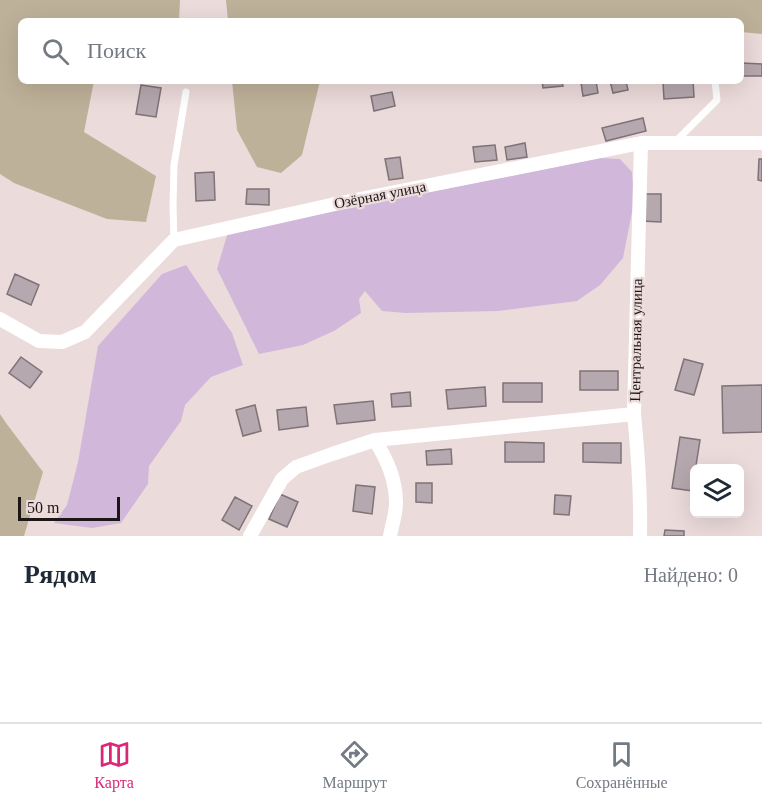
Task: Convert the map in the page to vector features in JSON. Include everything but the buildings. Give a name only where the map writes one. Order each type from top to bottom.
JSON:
[{"type":"street","name":"Озёрная улица","points":[[174,240],[335,204],[641,143],[762,143]]},
{"type":"street","name":"Центральная улица","points":[[640,536],[638,457],[634,414],[641,143]]},
{"type":"street","points":[[0,319],[39,341],[62,342],[85,332],[174,240]]},
{"type":"street","points":[[250,536],[282,479],[296,467],[332,453],[375,440],[634,414]]},
{"type":"street","points":[[375,440],[393,476],[396,505],[390,536]]},
{"type":"lane","points":[[674,143],[717,100],[715,84]]},
{"type":"lane","points":[[174,240],[174,165],[186,92]]},
{"type":"shaded area","points":[[0,0],[180,0],[179,18],[18,18],[18,84],[93,84],[84,132],[156,176],[146,222],[107,219],[14,183],[0,174]]},
{"type":"shaded area","points":[[226,0],[762,0],[762,34],[744,32],[744,18],[228,18]]},
{"type":"shaded area","points":[[232,84],[319,84],[302,155],[281,173],[257,167],[237,130]]},
{"type":"shaded area","points":[[600,158],[620,159],[632,172],[634,202],[623,258],[600,285],[577,301],[498,311],[406,313],[382,311],[365,291],[359,299],[361,313],[334,331],[303,345],[259,354],[217,269],[228,232]]},
{"type":"shaded area","points":[[186,265],[232,333],[243,365],[211,377],[185,405],[181,421],[149,466],[148,484],[121,523],[92,528],[54,523],[67,505],[78,462],[98,346],[162,274]]},
{"type":"shaded area","points":[[0,414],[43,472],[24,536],[0,536]]}]
